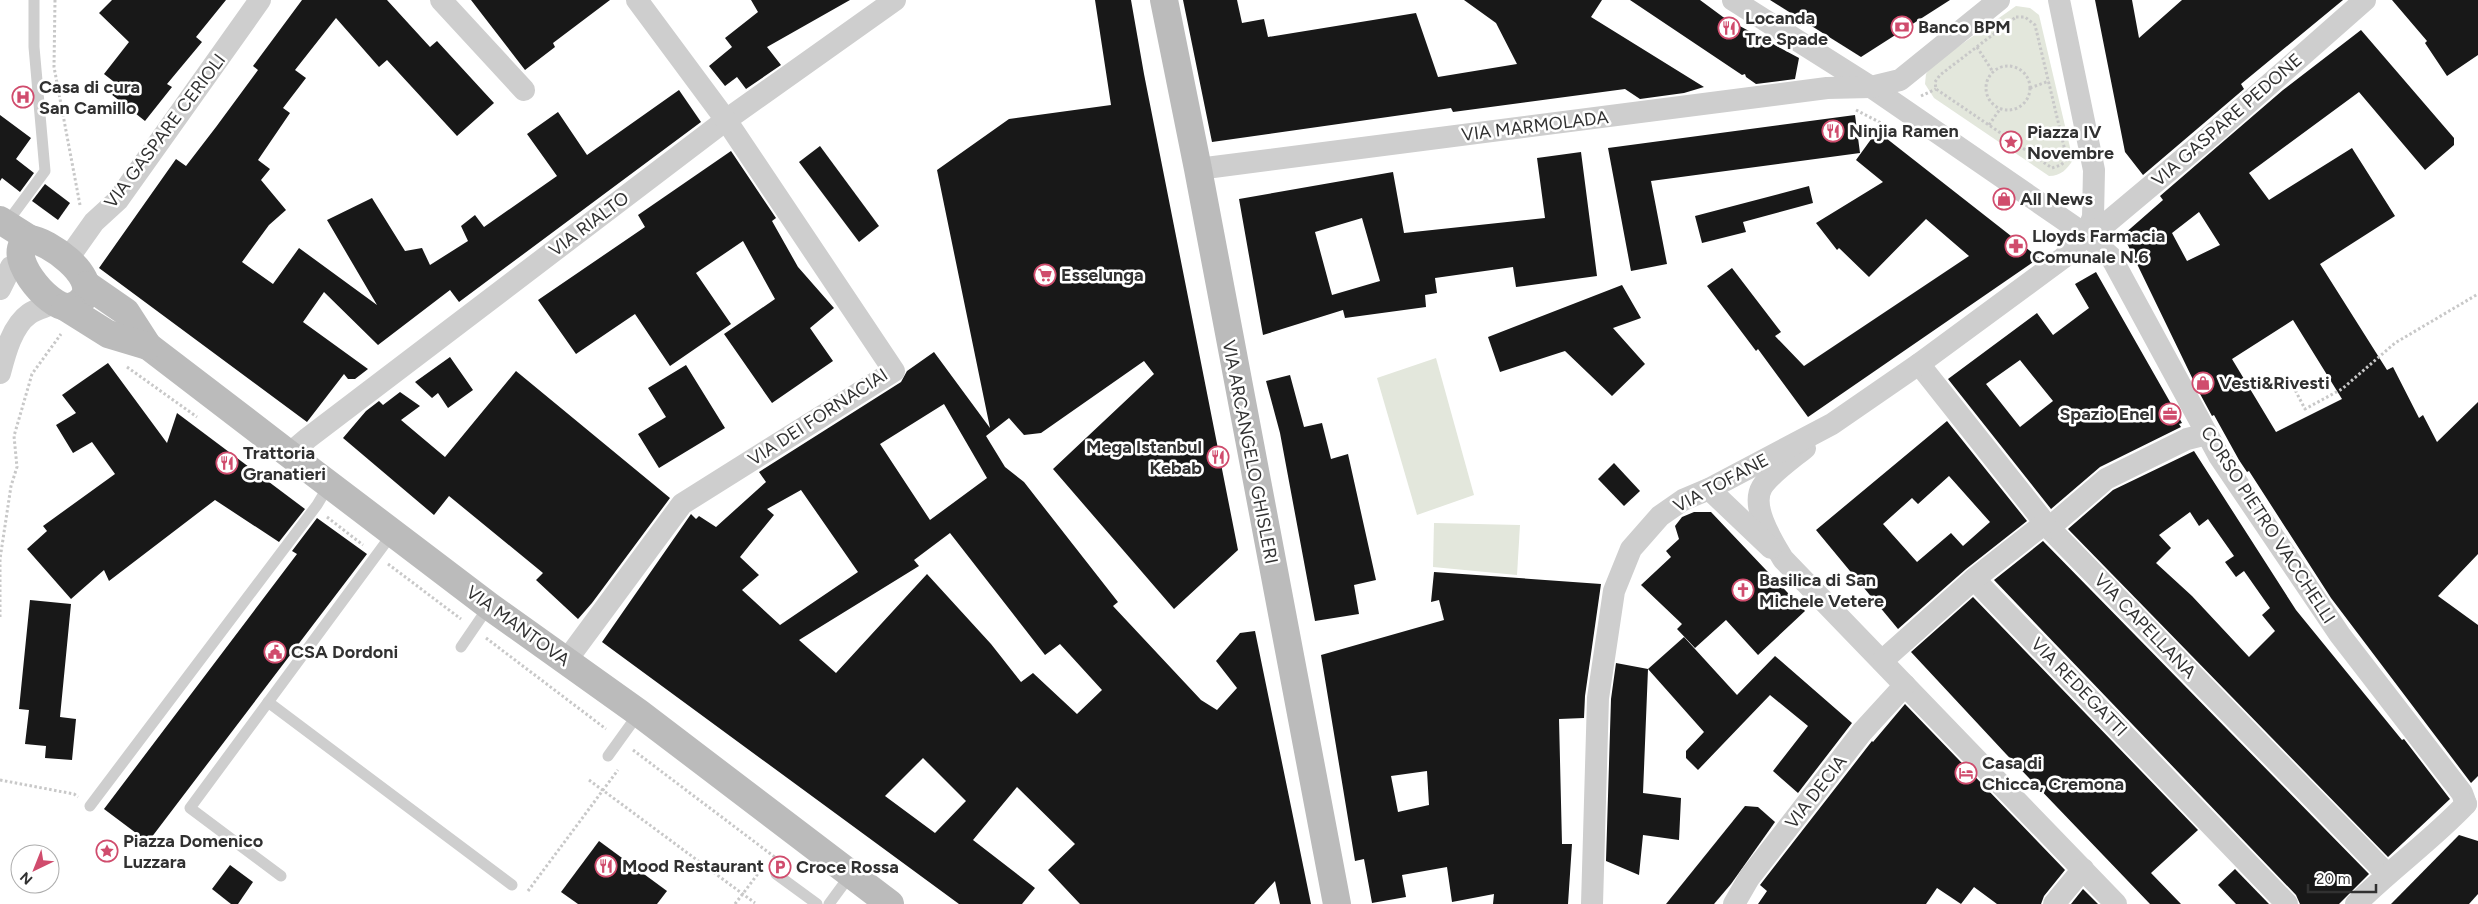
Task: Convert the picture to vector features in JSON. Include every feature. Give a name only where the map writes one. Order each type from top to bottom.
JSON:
[{"type":"main road","name":"VIA ARCANGELO GHISLERI","points":[[1164,0],[1198,169],[1337,904]]},
{"type":"main road","name":"VIA MANTOVA","points":[[148,346],[108,334],[60,305],[18,277],[5,252],[24,240],[30,239],[42,242],[67,260],[82,273],[87,284],[126,312],[148,346],[289,454],[323,495],[392,534],[639,714],[890,904]]},
{"type":"main road","points":[[60,305],[72,306],[84,298],[87,284]]},
{"type":"street","name":"VIA GASPARE CERIOLI","points":[[67,260],[94,222],[118,200],[260,0]]},
{"type":"street","points":[[441,0],[524,90]]},
{"type":"street","points":[[637,0],[726,120]]},
{"type":"street","name":"VIA RIALTO","points":[[289,454],[726,120],[895,0]]},
{"type":"street","points":[[1733,0],[1871,87],[2086,236],[2093,217],[2094,170],[2060,0]]},
{"type":"street","points":[[1871,87],[1900,80],[1999,0]]},
{"type":"street","name":"VIA GASPARE PEDONE","points":[[2086,236],[2103,226],[2214,133],[2365,0]]},
{"type":"street","name":"VIA MARMOLADA","points":[[1198,169],[1826,88],[1871,87]]},
{"type":"street","name":"VIA DEI FORNACIAI","points":[[566,661],[682,504],[894,371],[726,120]]},
{"type":"street","name":"VIA TOFANE","points":[[1592,904],[1598,698],[1614,591],[1631,549],[1642,534],[1660,516],[1683,500],[1709,489],[1832,424],[1919,364],[2063,258],[2086,236]]},
{"type":"street","name":"CORSO PIETRO VACCHELLI","points":[[2086,236],[2111,257],[2219,456],[2340,635],[2472,807]]},
{"type":"street","points":[[0,373],[5,353],[22,320],[30,313],[60,305]]},
{"type":"street","name":"VIA CAPELLANA","points":[[1919,364],[2047,525],[2386,874]]},
{"type":"street","points":[[1783,559],[1765,528],[1758,501],[1761,487],[1832,424]]},
{"type":"street","points":[[1882,660],[1974,579],[2106,479],[2187,439],[2207,434]]},
{"type":"street","points":[[1709,489],[1783,559],[2116,904]]},
{"type":"street","name":"VIA REDEGATTI","points":[[1974,579],[2287,904]]},
{"type":"street","name":"VIA DECIA","points":[[1734,904],[1749,878],[1862,732],[1905,685]]},
{"type":"street","points":[[2356,904],[2386,874],[2452,820],[2472,807]]},
{"type":"street","points":[[2054,904],[2083,869]]},
{"type":"lane","points":[[5,252],[45,171],[34,47],[34,0]]},
{"type":"lane","points":[[90,806],[323,495]]},
{"type":"lane","points":[[281,876],[190,808],[392,534]]},
{"type":"lane","points":[[461,647],[489,606]]},
{"type":"lane","points":[[268,702],[512,885]]},
{"type":"lane","points":[[608,756],[639,714]]},
{"type":"lane","points":[[776,874],[817,904]]},
{"type":"lane","points":[[829,904],[851,874]]},
{"type":"path","points":[[55,0],[54,67],[71,168],[81,210]]},
{"type":"path","points":[[2016,17],[2025,17],[2035,25],[2067,159],[2061,166],[2052,168],[1936,89],[1935,82],[1940,75],[1977,47],[2016,17]]},
{"type":"path","points":[[1977,47],[1993,72]]},
{"type":"path","points":[[2006,66],[2013,67],[2025,74],[2030,88],[2029,95],[2020,106],[2014,110],[2000,109],[1989,99],[1986,92],[1988,78],[1993,72],[2006,66]]},
{"type":"path","points":[[2030,88],[2049,82]]},
{"type":"path","points":[[1989,125],[2000,109]]},
{"type":"path","points":[[2293,386],[2306,409],[2342,389],[2395,343],[2478,294]]},
{"type":"path","points":[[0,617],[0,559],[11,486],[17,467],[14,436],[32,374],[61,334]]},
{"type":"path","points":[[323,495],[329,519],[779,860]]},
{"type":"path","points":[[628,756],[636,746]]},
{"type":"path","points":[[525,895],[623,763]]},
{"type":"path","points":[[0,780],[74,794],[90,806]]},
{"type":"path","points":[[589,780],[755,903]]},
{"type":"path","points":[[769,857],[774,850]]},
{"type":"path","points":[[736,904],[764,864]]},
{"type":"shaded area","points":[[2016,6],[2030,8],[2039,15],[2073,160],[2063,171],[2053,176],[2049,176],[1934,98],[1925,84],[1926,74],[1932,65]]},
{"type":"shaded area","points":[[1436,358],[1474,495],[1417,515],[1377,378]]},
{"type":"shaded area","points":[[1434,523],[1520,525],[1517,575],[1433,567]]},
{"type":"building","points":[[112,0],[226,0],[196,37],[202,42],[167,84],[172,87],[145,121],[111,94],[118,85],[104,74],[129,42],[99,13]]},
{"type":"building","points":[[302,0],[387,0],[430,47],[437,41],[494,103],[457,136],[387,60],[379,67],[336,18],[295,70],[306,78],[283,108],[290,113],[258,160],[270,169],[261,180],[286,210],[269,225],[242,262],[273,284],[299,248],[377,305],[327,220],[372,198],[405,251],[422,248],[430,265],[468,241],[461,226],[475,215],[484,227],[557,176],[527,134],[558,112],[587,155],[679,90],[701,122],[459,302],[450,290],[378,345],[324,292],[303,322],[368,369],[355,379],[348,379],[344,374],[307,422],[99,268],[176,159],[186,166],[216,127],[258,70],[253,66]]},
{"type":"building","points":[[471,0],[610,0],[553,43],[555,47],[525,70]]},
{"type":"building","points":[[751,0],[850,0],[767,47],[781,65],[746,89],[737,77],[725,86],[709,66],[732,47],[725,38],[758,12]]},
{"type":"building","points":[[1095,0],[1131,0],[1238,550],[1174,609],[1053,469],[1154,374],[1144,361],[1041,433],[1024,435],[1009,418],[986,436],[1005,467],[1024,482],[1118,602],[1113,606],[1201,700],[1217,710],[1237,688],[1216,661],[1240,633],[1255,631],[1311,904],[1280,904],[1275,881],[1254,904],[1080,904],[1048,870],[1075,844],[1017,787],[973,840],[1035,888],[1022,904],[959,904],[602,642],[691,514],[696,519],[699,516],[716,527],[766,482],[759,472],[901,382],[907,371],[934,352],[990,428],[937,170],[1009,119],[1111,105]],"holes":[[[944,404],[987,478],[930,520],[880,444]],[[801,490],[858,572],[780,625],[742,590],[759,575],[740,557],[774,515],[767,509]],[[950,533],[1045,655],[1060,644],[1102,690],[1077,714],[1033,673],[1021,682],[991,644],[927,574],[836,673],[799,640],[919,566],[914,560]],[[923,758],[966,801],[935,833],[885,796]]]},
{"type":"building","points":[[1183,0],[1237,0],[1242,23],[1264,19],[1268,37],[1416,13],[1438,77],[1517,64],[1496,23],[1464,0],[1602,0],[1591,17],[1704,87],[1684,93],[1640,99],[1625,89],[1453,112],[1451,108],[1212,142]]},
{"type":"building","points":[[1630,0],[1700,0],[1723,17],[1799,58],[1795,79],[1756,84],[1746,77],[1745,74],[1742,75]]},
{"type":"building","points":[[1770,0],[1950,0],[1861,57]]},
{"type":"building","points":[[2095,0],[2132,0],[2139,38],[2182,0],[2343,0],[2241,84],[2244,89],[2143,175],[2125,152]]},
{"type":"building","points":[[2392,0],[2478,0],[2478,55],[2447,76],[2425,43],[2427,41]]},
{"type":"building","points":[[2361,30],[2454,138],[2454,145],[2425,170],[2359,92],[2249,173],[2269,200],[2352,148],[2395,216],[2320,264],[2387,370],[2393,367],[2419,418],[2423,415],[2437,442],[2478,402],[2478,554],[2438,596],[2478,625],[2478,776],[2471,783],[2331,598],[2249,471],[2247,472],[2239,460],[2199,392],[2123,235],[2163,200],[2160,196],[2283,90]],"holes":[[[2199,212],[2220,245],[2187,261],[2172,233]],[[2293,320],[2342,399],[2276,432],[2232,359]]]},
{"type":"building","points":[[0,115],[31,138],[16,159],[34,173],[20,192],[2,178],[0,181]]},
{"type":"building","points":[[1855,115],[1860,153],[1651,181],[1667,264],[1631,271],[1608,148]]},
{"type":"building","points":[[1877,131],[2039,258],[1808,417],[1758,349],[1756,351],[1707,286],[1732,268],[1781,332],[1775,336],[1804,366],[1969,256],[1926,219],[1869,277],[1839,248],[1837,250],[1816,223],[1883,182],[1856,160]]},
{"type":"building","points":[[820,146],[879,226],[859,242],[799,162]]},
{"type":"building","points":[[731,151],[776,218],[772,221],[798,267],[834,308],[810,328],[833,361],[772,403],[724,334],[775,299],[743,241],[696,273],[731,324],[670,366],[635,314],[576,354],[538,300],[645,227],[638,215]]},
{"type":"building","points":[[1581,152],[1597,276],[1516,287],[1513,267],[1435,278],[1437,293],[1425,295],[1426,307],[1345,318],[1343,310],[1263,335],[1239,199],[1393,172],[1404,233],[1545,218],[1537,158]],"holes":[[[1362,218],[1380,281],[1332,295],[1315,232]]]},
{"type":"building","points":[[45,184],[70,203],[58,220],[32,201]]},
{"type":"building","points":[[1809,186],[1813,203],[1743,222],[1746,232],[1702,243],[1695,216]]},
{"type":"building","points":[[2096,272],[2182,423],[2179,424],[2181,427],[2100,467],[2051,509],[1948,379],[2037,313],[2053,335],[2089,308],[2075,284]],"holes":[[[2020,360],[2053,401],[2020,427],[1986,384]]]},
{"type":"building","points":[[1622,285],[1641,318],[1613,328],[1645,364],[1612,396],[1565,351],[1500,372],[1488,337]]},
{"type":"building","points":[[450,357],[473,390],[448,408],[438,393],[432,398],[415,382]]},
{"type":"building","points":[[108,363],[167,443],[177,413],[305,509],[279,542],[215,500],[109,581],[104,570],[71,599],[27,549],[47,531],[43,526],[115,474],[92,442],[73,453],[56,425],[76,413],[62,395]]},
{"type":"building","points":[[686,365],[725,428],[659,468],[638,434],[666,417],[648,388]]},
{"type":"building","points":[[516,371],[670,498],[578,619],[536,580],[543,573],[449,496],[434,515],[343,438],[366,411],[379,401],[383,405],[400,392],[420,406],[401,420],[445,457]]},
{"type":"building","points":[[1290,375],[1304,427],[1322,423],[1331,459],[1348,454],[1376,580],[1354,585],[1359,614],[1315,621],[1280,433],[1266,381]]},
{"type":"building","points":[[1947,421],[2027,521],[1966,569],[1898,629],[1816,530]],"holes":[[[1949,476],[1990,522],[1963,546],[1951,533],[1917,562],[1883,524],[1912,498],[1918,504]]]},
{"type":"building","points":[[2194,451],[2296,610],[2402,740],[2404,739],[2450,799],[2388,857],[2068,529],[2113,490]],"holes":[[[2190,512],[2199,526],[2208,519],[2234,556],[2225,562],[2236,577],[2244,571],[2270,608],[2262,615],[2275,631],[2249,657],[2192,596],[2156,563],[2171,548],[2159,535]]]},
{"type":"building","points":[[1614,463],[1640,491],[1624,506],[1598,479]]},
{"type":"building","name":"Basilica di San Michele Vetere","points":[[1694,512],[1711,512],[1805,611],[1758,655],[1726,620],[1695,648],[1677,629],[1682,624],[1641,585],[1671,557],[1666,551],[1679,539],[1675,526],[1682,517]]},
{"type":"building","points":[[317,518],[367,554],[148,842],[104,809],[297,554],[292,551]]},
{"type":"building","points":[[2043,541],[2369,874],[2339,904],[2300,904],[2296,895],[1994,580]]},
{"type":"building","points":[[1434,572],[1601,584],[1585,696],[1584,718],[1559,719],[1562,844],[1572,844],[1568,904],[1493,904],[1494,894],[1452,902],[1447,867],[1402,875],[1406,897],[1372,903],[1364,859],[1355,861],[1321,655],[1444,620],[1439,600],[1431,602]],"holes":[[[1427,771],[1429,805],[1398,812],[1391,776]]]},
{"type":"building","points":[[1973,597],[2198,830],[2151,873],[2181,904],[2150,904],[1911,652]]},
{"type":"building","points":[[30,600],[71,604],[60,717],[76,719],[72,760],[45,758],[46,746],[25,744],[29,710],[19,709]]},
{"type":"building","points":[[1684,637],[1737,695],[1775,656],[1852,723],[1798,793],[1773,771],[1808,726],[1770,695],[1698,770],[1686,758],[1686,751],[1704,732],[1648,669]]},
{"type":"building","points":[[1616,663],[1648,669],[1643,793],[1681,798],[1679,840],[1643,835],[1639,875],[1606,861],[1611,699]]},
{"type":"building","points":[[1905,704],[2065,870],[2044,896],[2041,904],[1997,904],[1974,887],[1961,904],[1937,888],[1926,904],[1758,904],[1767,891],[1760,885],[1872,741]]},
{"type":"building","points":[[1745,806],[1758,807],[1775,822],[1731,884],[1714,904],[1666,904]]},
{"type":"building","points":[[2459,835],[2478,841],[2478,894],[2469,904],[2391,904]]},
{"type":"building","name":"Mood Restaurant","points":[[599,841],[667,891],[657,904],[578,904],[561,892]]},
{"type":"building","points":[[230,865],[253,882],[238,904],[231,904],[212,889]]},
{"type":"building","points":[[2235,869],[2269,904],[2236,904],[2218,885]]},
{"type":"building","points":[[2083,889],[2098,904],[2071,904]]},
{"type":"place","name":"Banco BPM","points":[[1902,27]]},
{"type":"place","name":"Locanda Tre Spade","points":[[1729,28]]},
{"type":"place","name":"Casa di cura San Camillo","points":[[23,97]]},
{"type":"place","name":"Ninjia Ramen","points":[[1833,131]]},
{"type":"place","name":"Piazza IV Novembre","points":[[2011,142]]},
{"type":"place","name":"All News","points":[[2004,199]]},
{"type":"place","name":"Lloyds Farmacia Comunale N.6","points":[[2016,246]]},
{"type":"place","name":"Esselunga","points":[[1045,275]]},
{"type":"place","name":"Vesti&Rivesti","points":[[2203,383]]},
{"type":"place","name":"Spazio Enel","points":[[2170,414]]},
{"type":"place","name":"Mega Istanbul Kebab","points":[[1218,457]]},
{"type":"place","name":"Trattoria Granatieri","points":[[227,463]]},
{"type":"place","name":"Basilica di San Michele Vetere","points":[[1743,590]]},
{"type":"place","name":"CSA Dordoni","points":[[275,652]]},
{"type":"place","name":"Casa di Chicca, Cremona","points":[[1966,773]]},
{"type":"place","name":"Piazza Domenico Luzzara","points":[[107,851]]},
{"type":"place","name":"Mood Restaurant","points":[[606,866]]},
{"type":"place","name":"Croce Rossa","points":[[780,867]]}]
